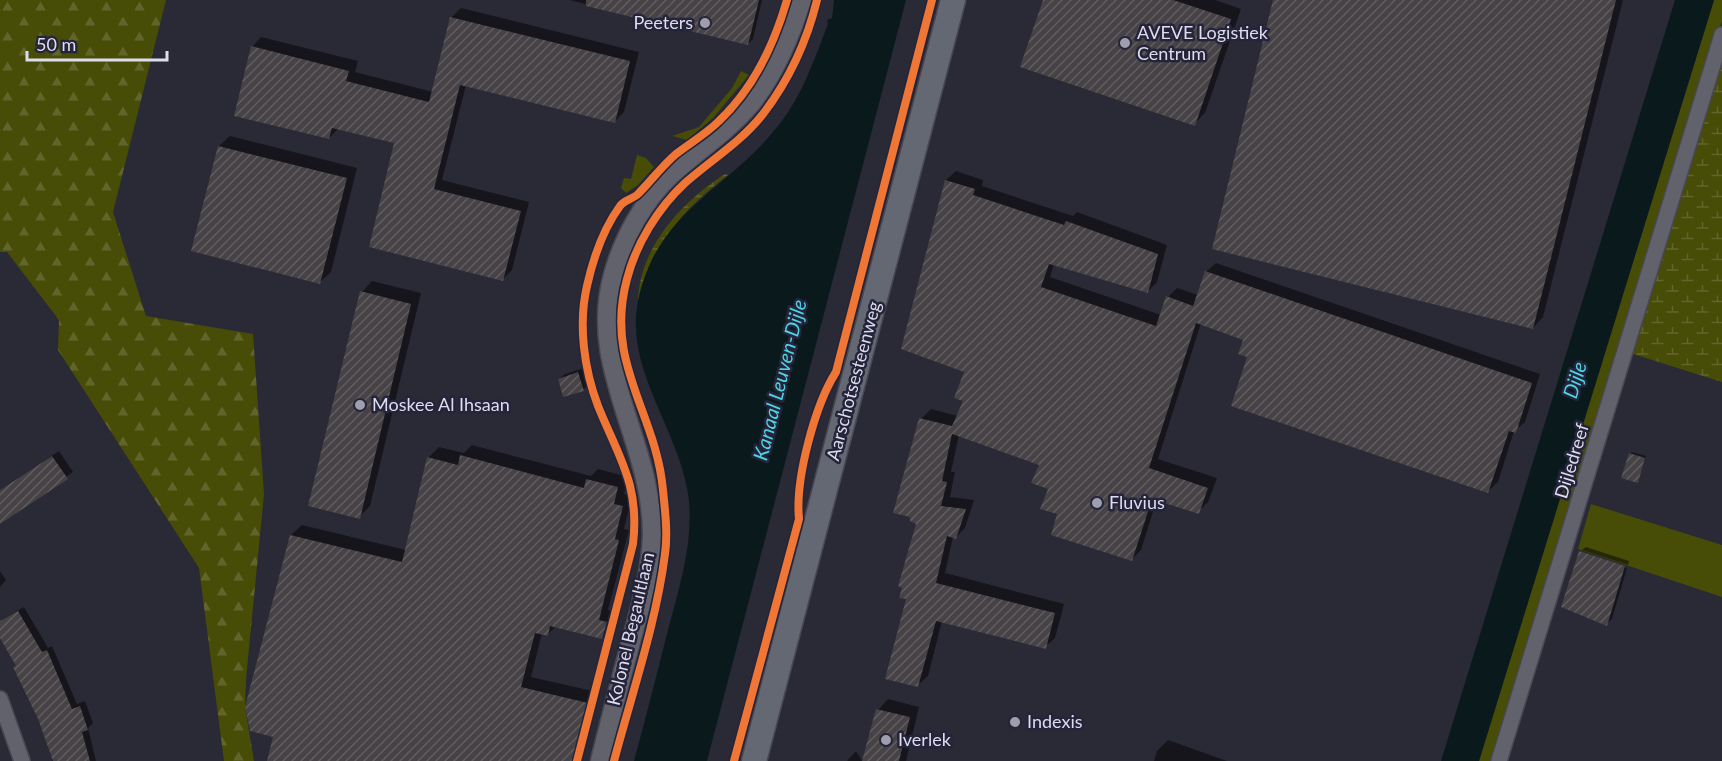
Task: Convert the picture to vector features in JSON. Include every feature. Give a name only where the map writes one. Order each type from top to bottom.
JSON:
[{"type":"main road","name":"Aarschotsesteenweg","points":[[754,761],[953,0]]},
{"type":"street","name":"Kolonel Begaultlaan","points":[[600,761],[639,612],[649,566],[652,536],[649,497],[641,457],[608,354],[606,328],[613,276],[633,226],[650,199],[670,176],[716,140],[750,105],[788,43],[802,0]]},
{"type":"street","name":"Dijledreef","points":[[1499,761],[1722,35]]},
{"type":"street","points":[[0,699],[22,761]]},
{"type":"green space","points":[[0,0],[166,0],[113,212],[146,316],[253,334],[264,494],[246,679],[245,707],[254,761],[224,761],[199,568],[58,350],[59,320],[7,252],[0,252]]},
{"type":"green space","points":[[1714,0],[1722,0],[1722,21],[1492,761],[1479,761]]},
{"type":"green space","points":[[1722,61],[1722,382],[1630,353]]},
{"type":"green space","points":[[741,71],[749,75],[713,118],[687,140],[672,136],[699,127],[732,88]]},
{"type":"green space","points":[[637,155],[646,158],[654,167],[638,185],[626,193],[621,188],[624,178],[631,179]]},
{"type":"green space","points":[[725,174],[728,175],[696,202],[671,230],[652,263],[638,302],[640,282],[646,263],[666,228],[693,198]]},
{"type":"green space","points":[[1591,504],[1722,545],[1722,597],[1578,549]]},
{"type":"water","name":"Kanaal Leuven-Dijle","points":[[834,0],[906,0],[707,761],[634,761],[681,582],[690,517],[684,476],[646,377],[639,352],[636,327],[638,301],[647,271],[660,246],[675,225],[753,153],[783,120],[799,94],[811,67],[828,24],[827,20],[832,18]]},
{"type":"water","name":"Dijle","points":[[1675,0],[1714,0],[1479,761],[1441,761]]},
{"type":"building","name":"Peeters","points":[[586,0],[759,0],[748,45],[586,6]]},
{"type":"building","name":"AVEVE Logistiek Centrum","points":[[1043,0],[1173,0],[1231,19],[1195,126],[1020,67]]},
{"type":"building","points":[[1273,0],[1616,0],[1533,329],[1212,249]]},
{"type":"building","points":[[450,17],[630,61],[615,123],[460,85],[434,189],[521,211],[503,281],[369,247],[394,143],[332,128],[329,139],[234,116],[251,46],[349,71],[346,81],[429,102]]},
{"type":"building","points":[[218,146],[347,178],[320,284],[191,251]]},
{"type":"building","points":[[945,180],[975,189],[973,195],[1064,225],[1066,221],[1158,254],[1148,293],[1049,264],[1041,287],[1156,326],[1166,296],[1193,306],[1205,271],[1532,383],[1516,433],[1509,431],[1488,493],[1231,406],[1247,357],[1238,354],[1243,340],[1196,323],[1149,468],[1208,488],[1199,514],[1152,499],[1132,561],[1051,535],[1057,514],[1040,509],[1048,489],[1031,483],[1039,465],[952,434],[942,481],[947,482],[941,506],[966,509],[956,539],[947,536],[936,583],[1055,613],[1046,649],[936,621],[918,687],[885,679],[906,599],[899,598],[902,588],[898,586],[916,524],[910,521],[910,517],[893,513],[919,418],[952,426],[963,401],[954,398],[964,372],[901,349]]},
{"type":"building","name":"Moskee Al Ihsaan","points":[[360,291],[411,304],[360,519],[308,506]]},
{"type":"building","points":[[578,372],[584,391],[563,397],[558,379]]},
{"type":"building","points":[[1629,453],[1645,458],[1638,483],[1621,478]]},
{"type":"building","points":[[460,455],[584,488],[586,479],[618,487],[614,504],[623,506],[615,539],[619,540],[599,620],[607,622],[602,639],[550,626],[548,636],[535,633],[521,687],[588,703],[572,761],[267,761],[273,737],[250,731],[245,707],[290,535],[402,562],[427,457],[458,465]]},
{"type":"building","points":[[52,456],[68,479],[0,524],[0,490]]},
{"type":"building","points":[[1579,551],[1625,566],[1607,626],[1561,607]]},
{"type":"building","points":[[18,611],[42,652],[47,650],[72,709],[80,706],[88,730],[82,732],[90,761],[53,761],[38,719],[13,667],[16,666],[0,638],[0,621]]},
{"type":"building","name":"Iverlek","points":[[876,709],[910,717],[899,761],[862,761]]},
{"type":"cycle path","points":[[577,761],[633,544],[634,523],[631,488],[598,406],[586,362],[583,316],[589,276],[604,234],[622,204],[638,194],[676,154],[714,126],[743,94],[769,49],[787,0]]},
{"type":"cycle path","points":[[614,761],[656,606],[666,538],[663,490],[658,462],[626,363],[622,337],[622,309],[627,279],[642,240],[657,215],[685,183],[754,124],[781,88],[796,60],[817,0]]},
{"type":"cycle path","points":[[734,761],[799,519],[800,484],[808,443],[821,403],[836,372],[932,0]]},
{"type":"place","name":"Peeters","points":[[705,23]]},
{"type":"place","name":"AVEVE Logistiek Centrum","points":[[1125,43]]},
{"type":"place","name":"Moskee Al Ihsaan","points":[[360,405]]},
{"type":"place","name":"Fluvius","points":[[1097,503]]},
{"type":"place","name":"Indexis","points":[[1015,722]]},
{"type":"place","name":"Iverlek","points":[[886,740]]}]
